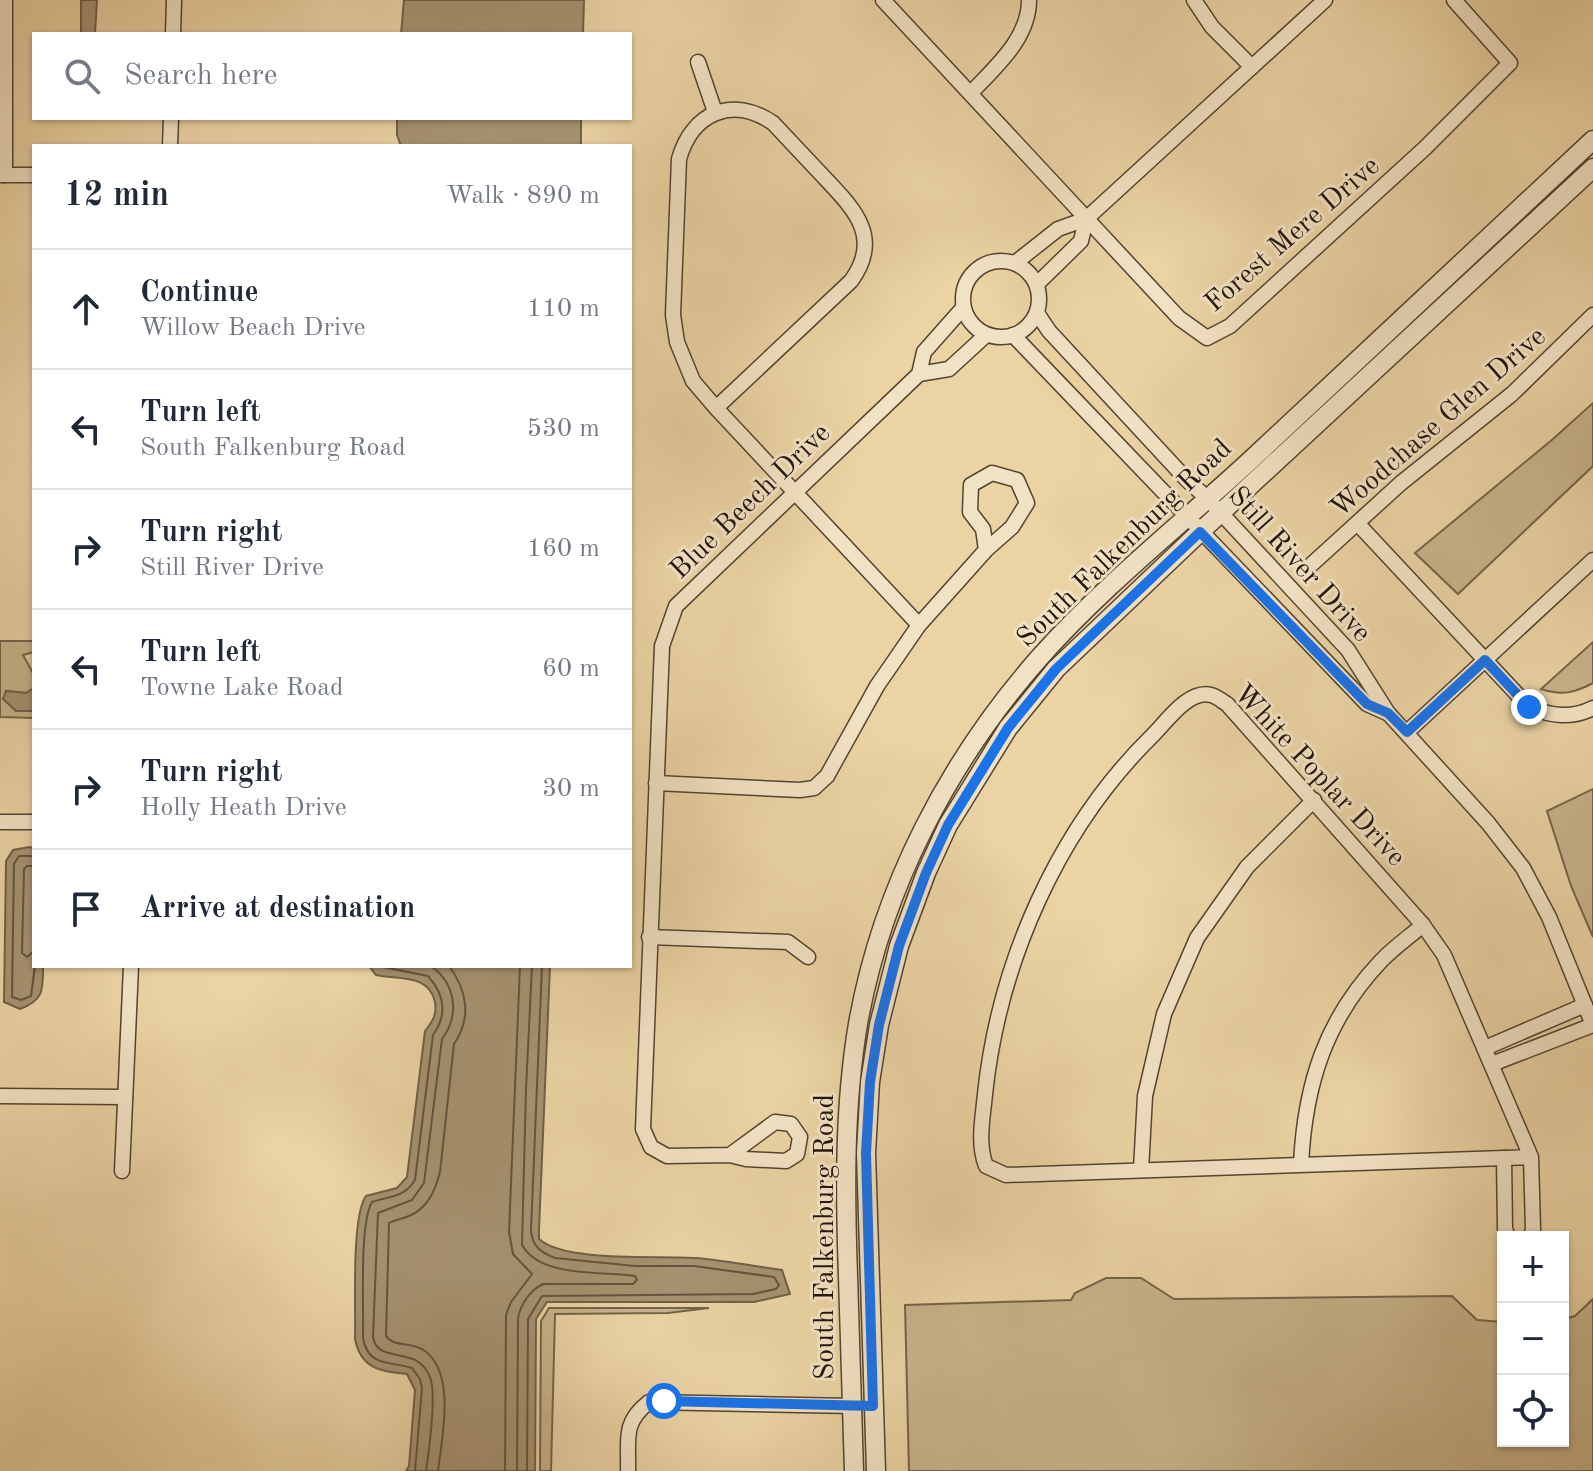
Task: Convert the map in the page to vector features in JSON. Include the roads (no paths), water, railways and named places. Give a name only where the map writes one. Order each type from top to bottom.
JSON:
[{"type":"street","points":[[5,0],[2,175],[32,175]]},
{"type":"street","points":[[173,32],[174,0]]},
{"type":"street","name":"Forest Mere Drive","points":[[883,0],[1179,318],[1207,338],[1230,326],[1425,148],[1510,63],[1454,0]]},
{"type":"street","points":[[971,93],[1014,48],[1029,0]]},
{"type":"street","points":[[1194,0],[1212,27],[1252,67]]},
{"type":"street","points":[[1015,263],[1058,229],[1086,219],[1325,0]]},
{"type":"street","points":[[698,62],[715,112]]},
{"type":"street","points":[[716,408],[851,281],[864,257],[866,242],[855,211],[773,123],[761,114],[747,110],[715,112],[694,127],[684,141],[679,159],[673,315],[677,342],[693,381],[716,408],[919,625]]},
{"type":"street","points":[[170,144],[171,120]]},
{"type":"street","name":"South Falkenburg Road","points":[[1215,506],[1480,246],[1593,140]]},
{"type":"street","name":"South Falkenburg Road","points":[[854,1471],[846,1151],[854,1051],[873,967],[905,868],[929,815],[992,714],[1041,655],[1087,609],[1215,506],[1493,261],[1593,168]]},
{"type":"street","points":[[1037,284],[1081,241],[1086,219]]},
{"type":"street","points":[[1480,246],[1493,261]]},
{"type":"street","points":[[991,261],[1015,263],[1024,268],[1037,284],[1037,313],[1031,323],[1013,335],[986,335],[968,319],[963,308],[964,284],[971,274],[991,261]]},
{"type":"street","name":"Blue Beech Drive","points":[[730,1155],[667,1156],[651,1147],[643,1129],[662,646],[676,606],[919,374],[924,352],[963,308]]},
{"type":"street","name":"Still River Drive","points":[[1037,313],[1049,331],[1348,650],[1388,713],[1488,823],[1523,868],[1549,917],[1593,1025]]},
{"type":"street","name":"Woodchase Glen Drive","points":[[1312,564],[1401,483],[1512,394],[1593,315]]},
{"type":"street","name":"Blue Beech Drive","points":[[919,374],[949,369],[986,335]]},
{"type":"street","name":"Still River Drive","points":[[1013,335],[1367,704],[1388,713]]},
{"type":"street","points":[[656,783],[800,790],[814,788],[827,776],[877,686],[919,625],[986,550],[1012,527],[1027,503],[1017,480],[992,473],[971,485],[970,512],[983,529],[986,550]]},
{"type":"street","points":[[1358,524],[1529,707],[1547,714],[1565,716],[1593,708]]},
{"type":"street","name":"South Falkenburg Road","points":[[876,1471],[866,1153],[870,1082],[879,1025],[899,946],[948,825],[1008,728],[1056,669],[1193,525]]},
{"type":"street","points":[[1407,732],[1593,560]]},
{"type":"street","name":"White Poplar Drive","points":[[1531,1157],[1006,1175],[986,1166],[981,1154],[988,1064],[1012,966],[1034,910],[1056,865],[1094,805],[1143,745],[1192,697],[1210,694],[1227,704],[1423,925],[1444,955],[1531,1157],[1533,1231]]},
{"type":"street","points":[[1141,1170],[1145,1096],[1164,1014],[1197,938],[1247,867],[1314,800]]},
{"type":"street","points":[[0,822],[32,822]]},
{"type":"street","points":[[1301,1164],[1310,1086],[1328,1036],[1352,994],[1382,959],[1423,925]]},
{"type":"street","points":[[649,937],[788,942],[808,957]]},
{"type":"street","points":[[873,967],[893,971]]},
{"type":"street","points":[[122,1171],[131,968]]},
{"type":"street","points":[[1485,1048],[1585,1005]]},
{"type":"street","points":[[1540,1024],[1549,1042]]},
{"type":"street","points":[[1492,1064],[1593,1025]]},
{"type":"street","points":[[0,1096],[125,1097]]},
{"type":"street","points":[[1504,1158],[1506,1231]]},
{"type":"street","points":[[628,1471],[629,1428],[634,1414],[649,1402],[873,1406]]},
{"type":"water","points":[[81,0],[97,0],[95,32],[81,32]]},
{"type":"water","points":[[404,0],[584,0],[583,32],[401,32]]},
{"type":"water","points":[[397,120],[581,120],[581,144],[400,144]]},
{"type":"water","points":[[32,689],[32,711],[16,711],[3,699],[6,691],[26,693]]},
{"type":"water","points":[[32,848],[32,968],[43,968],[38,998],[20,1009],[4,1002],[6,861],[13,850]]},
{"type":"water","points":[[371,968],[550,968],[539,1239],[552,1247],[591,1255],[697,1258],[782,1270],[790,1294],[754,1302],[547,1302],[536,1319],[535,1471],[406,1471],[409,1466],[415,1390],[407,1374],[373,1367],[358,1349],[355,1339],[356,1243],[361,1207],[366,1196],[397,1188],[407,1177],[425,1031],[434,1017],[435,1002],[432,993],[419,982],[376,975]]}]
